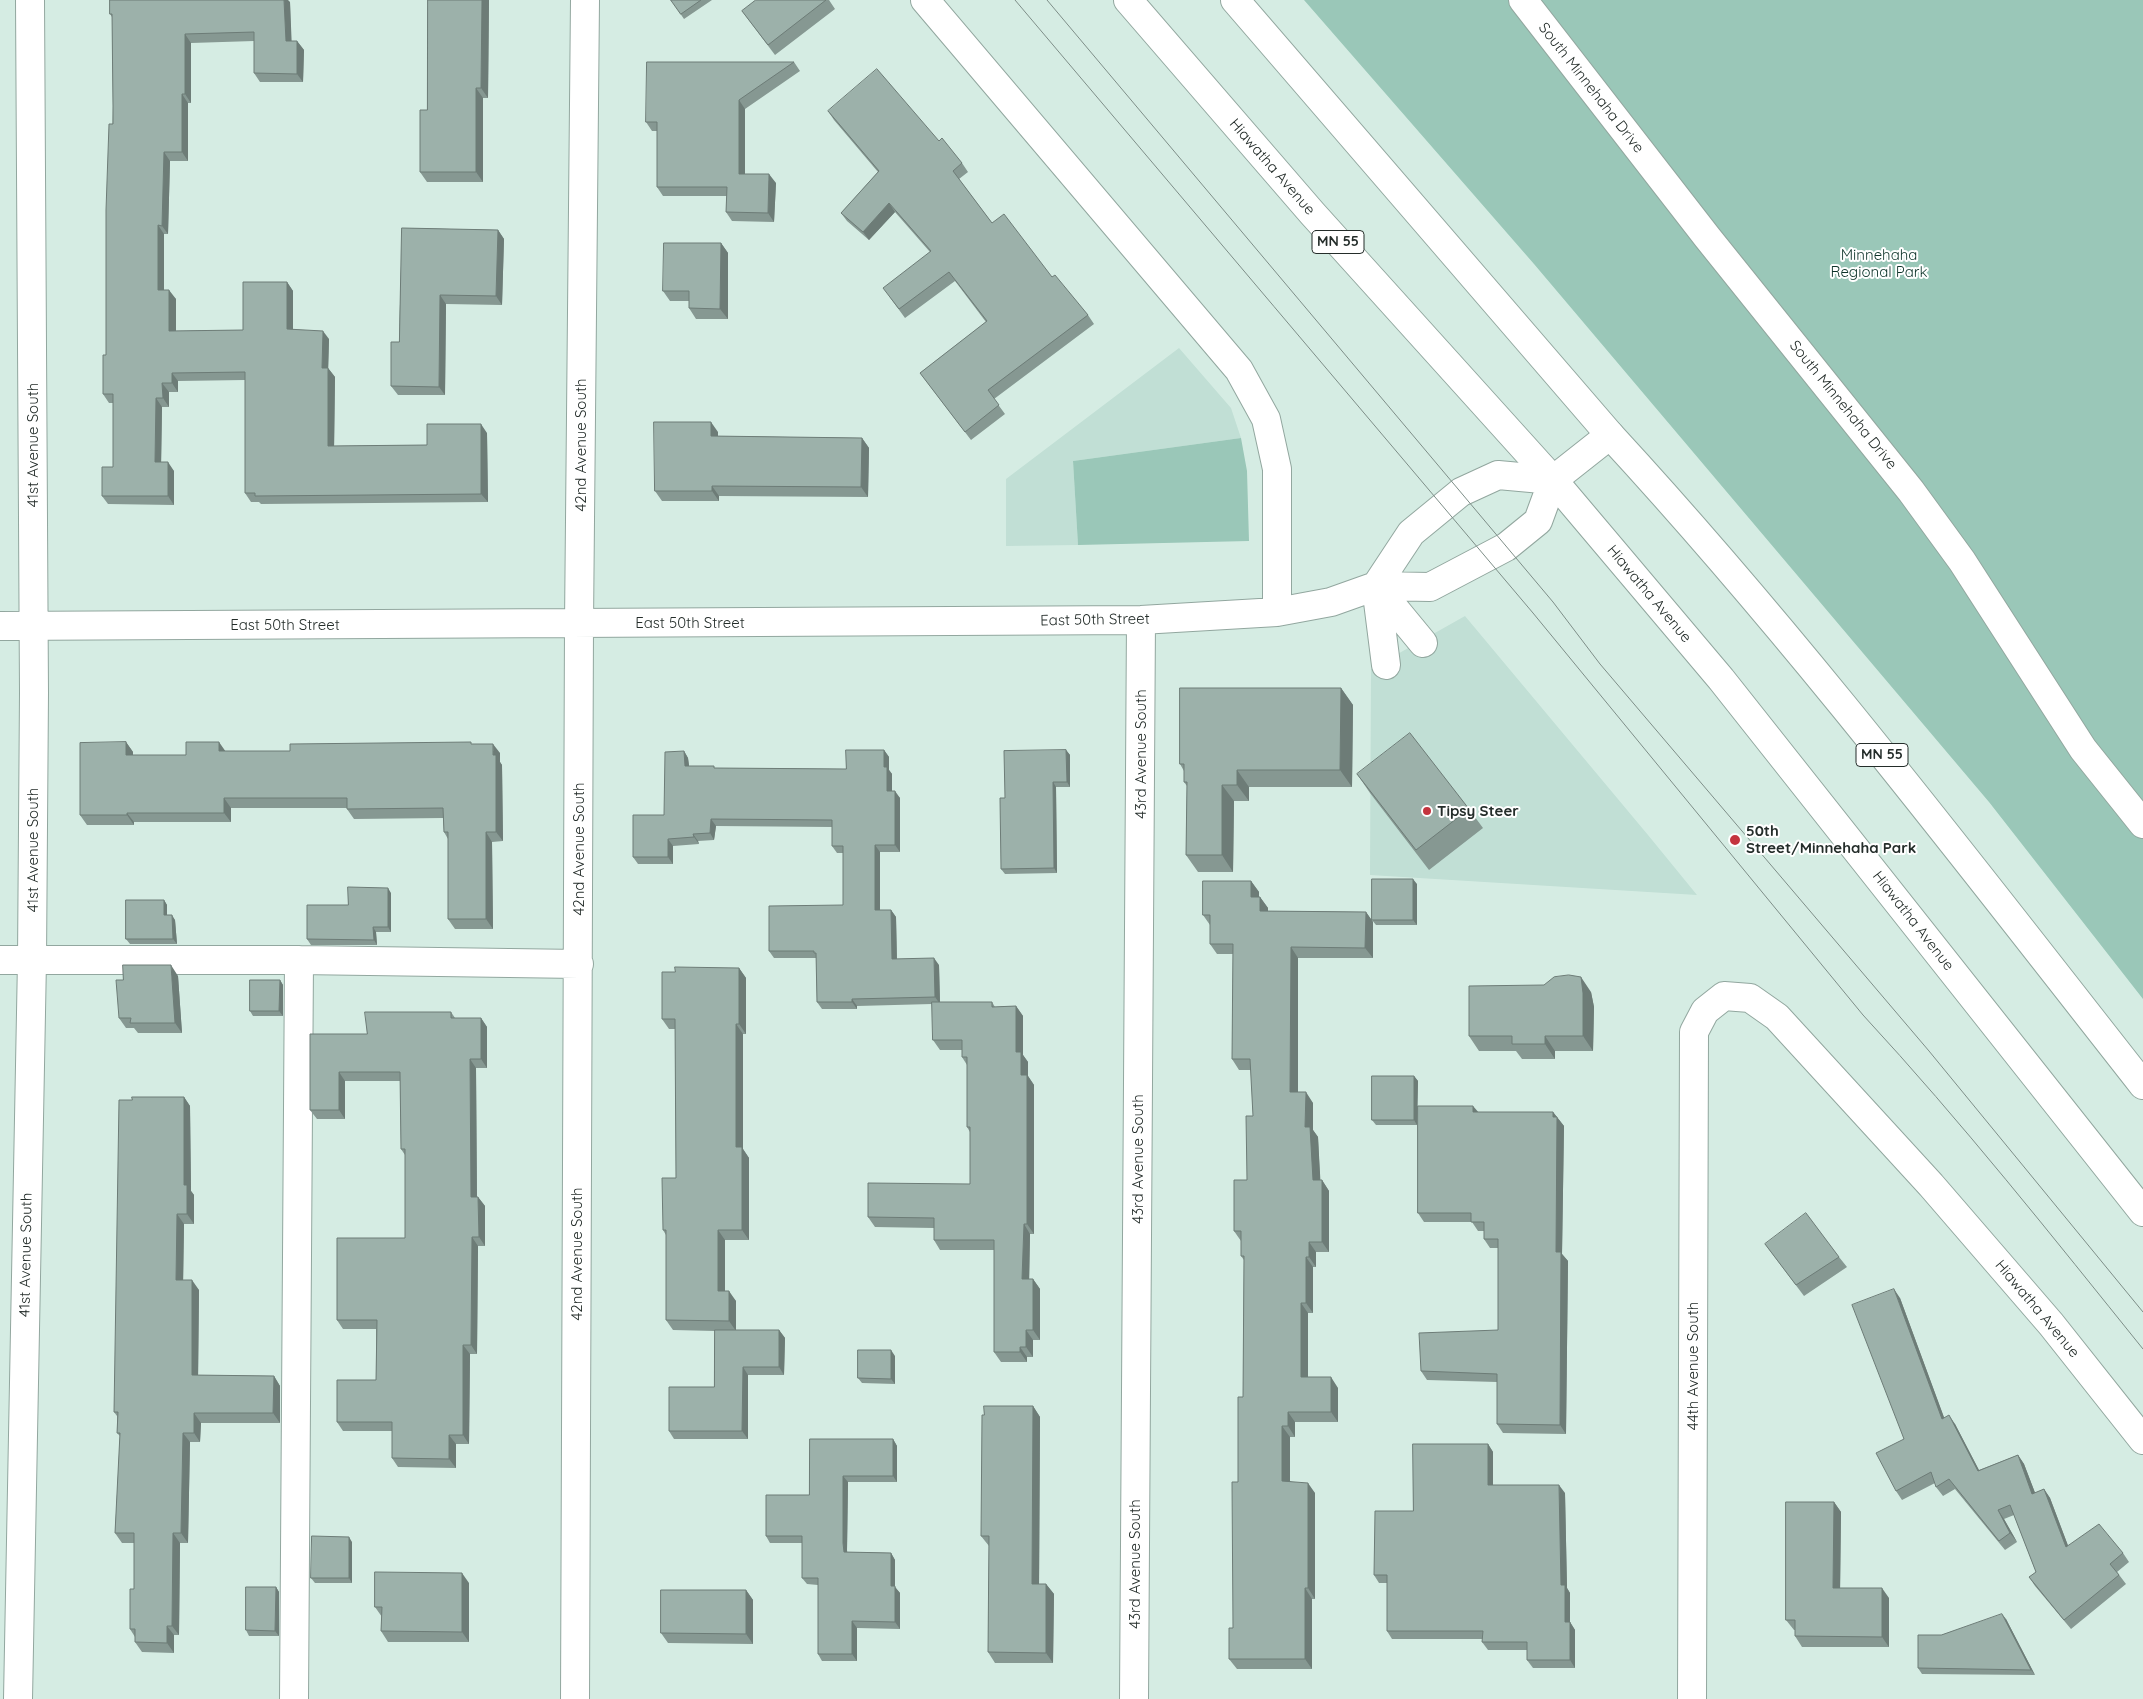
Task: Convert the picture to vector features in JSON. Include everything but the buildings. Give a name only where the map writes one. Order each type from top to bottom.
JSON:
[{"type":"main road","name":"41st Avenue South","points":[[18,1699],[32,960],[34,626],[30,0]]},
{"type":"main road","name":"42nd Avenue South","points":[[575,1699],[579,624],[585,0]]},
{"type":"main road","points":[[926,0],[1239,370],[1266,420],[1277,469],[1277,612]]},
{"type":"main road","name":"Hiawatha Avenue","points":[[1128,0],[1312,213],[1553,480],[1721,679],[2143,1212]]},
{"type":"main road","name":"MN 55","points":[[1235,0],[1610,436],[1671,502],[1808,664],[1943,829],[2143,1085]]},
{"type":"main road","name":"South Minnehaha Drive","points":[[1523,0],[1708,237],[1911,491],[1962,561],[2083,749],[2143,824]]},
{"type":"main road","points":[[1386,666],[1376,586],[1411,533],[1461,492],[1498,475],[1553,480],[1610,436]]},
{"type":"main road","name":"East 50th Street","points":[[0,626],[1142,620],[1277,612],[1331,602],[1376,586],[1430,587],[1506,547],[1538,521],[1553,480]]},
{"type":"main road","points":[[1376,586],[1423,643]]},
{"type":"main road","name":"43rd Avenue South","points":[[1134,1699],[1142,620]]},
{"type":"main road","points":[[0,960],[299,960],[578,964]]},
{"type":"main road","points":[[294,1699],[299,960]]},
{"type":"main road","name":"Hiawatha Avenue","points":[[1694,1032],[1705,1010],[1724,996],[1750,998],[1776,1017],[1944,1200],[2051,1324],[2143,1440]]},
{"type":"main road","name":"44th Avenue South","points":[[1692,1699],[1694,1032]]},
{"type":"shaded area","points":[[1179,348],[1231,408],[1241,438],[1073,461],[1078,545],[1006,546],[1006,479]]},
{"type":"shaded area","points":[[1465,616],[1697,895],[1370,875],[1371,669]]},
{"type":"green space","name":"Minnehaha Regional Park","points":[[1304,0],[2143,0],[2143,999],[1989,802],[1534,264]]},
{"type":"green space","points":[[1241,438],[1247,471],[1249,541],[1078,545],[1073,461]]},
{"type":"tram line","points":[[1015,0],[1533,613],[1863,1015],[1936,1096],[2143,1349]]},
{"type":"tram line","points":[[1047,0],[1553,602],[1600,664],[1929,1051],[2143,1312]]},
{"type":"place","name":"Tipsy Steer","points":[[1427,811]]},
{"type":"place","name":"50th Street/Minnehaha Park","points":[[1735,840]]}]
